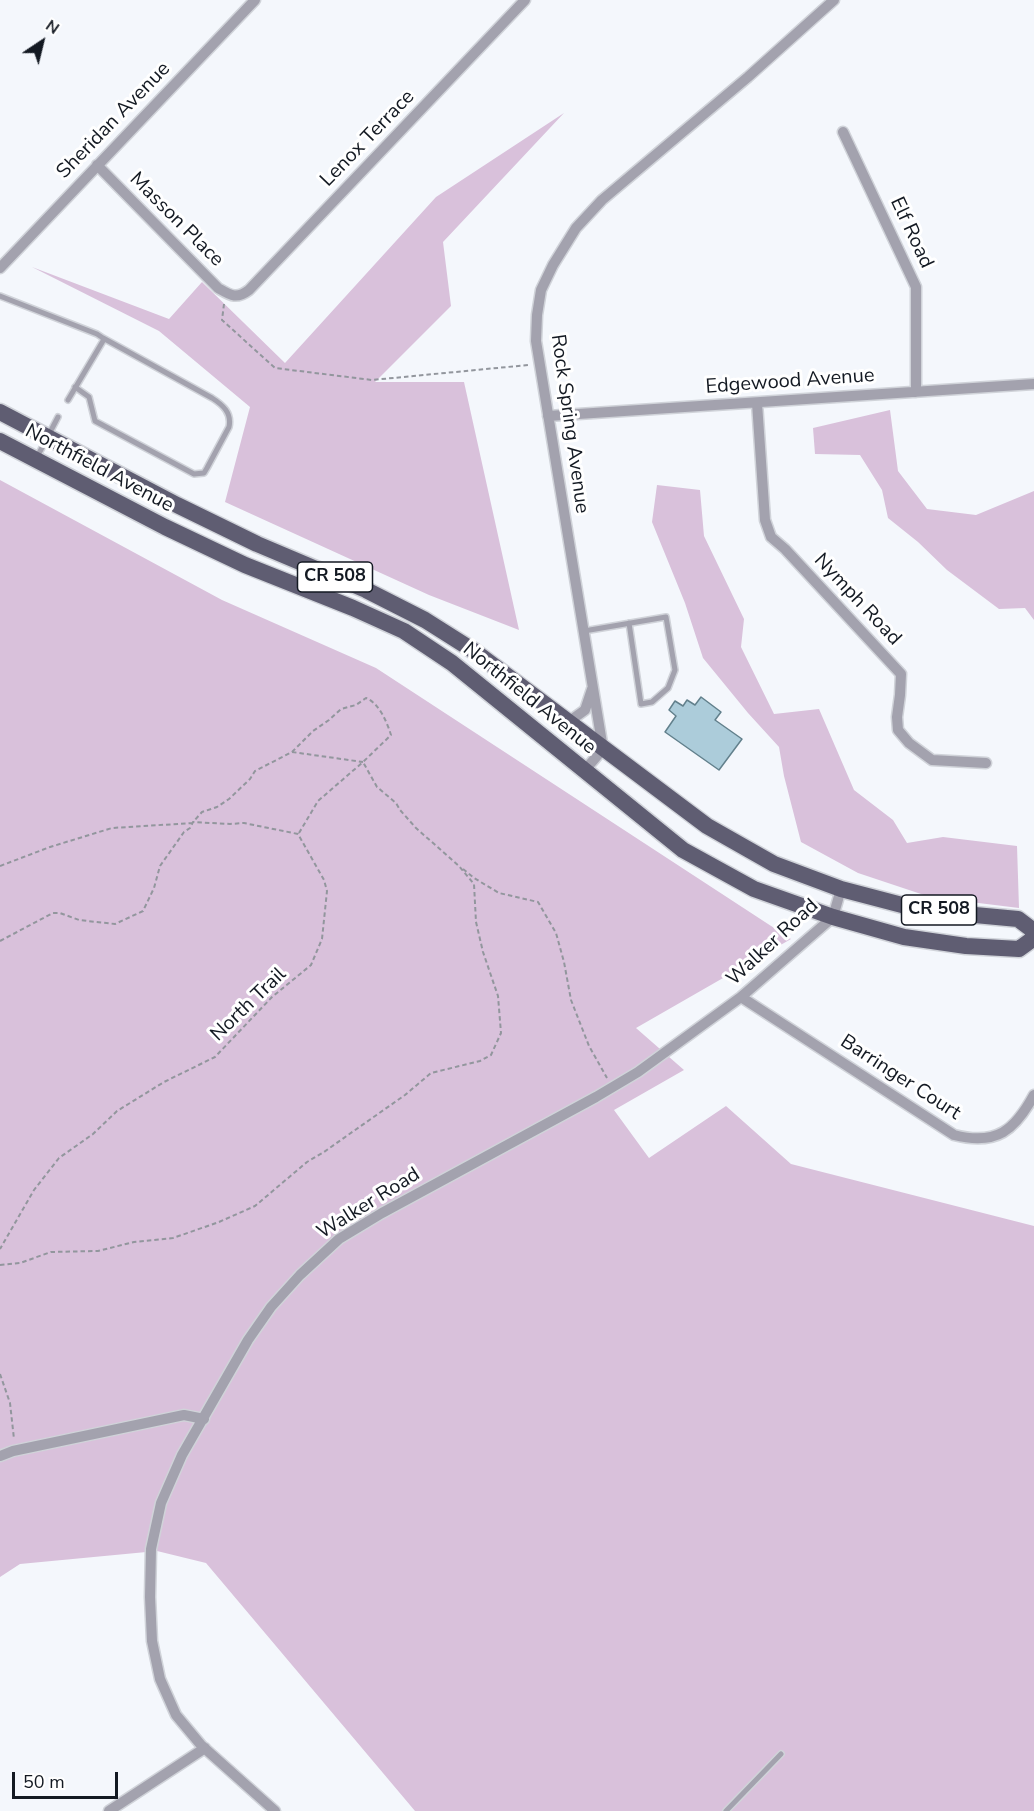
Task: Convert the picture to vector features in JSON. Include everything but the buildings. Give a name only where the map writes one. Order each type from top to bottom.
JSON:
[{"type":"main road","name":"Northfield Avenue","points":[[0,412],[227,530],[366,590],[425,620],[474,651],[707,826],[774,864],[842,888],[902,905],[1018,919],[1034,931]]},
{"type":"main road","name":"Northfield Avenue","points":[[0,441],[165,527],[245,565],[404,631],[452,663],[683,850],[754,889],[832,917],[904,937],[966,946],[1019,949],[1034,939]]},
{"type":"street","name":"Sheridan Avenue","points":[[0,268],[255,0]]},
{"type":"street","name":"Lenox Terrace","points":[[230,294],[242,296],[249,290],[525,0]]},
{"type":"street","name":"Rock Spring Avenue","points":[[603,749],[536,341],[541,290],[553,265],[576,228],[602,201],[748,77],[834,0]]},
{"type":"street","name":"Elf Road","points":[[843,132],[916,287],[916,392]]},
{"type":"street","name":"Masson Place","points":[[97,165],[218,288],[230,294]]},
{"type":"street","name":"Edgewood Avenue","points":[[548,417],[1034,384]]},
{"type":"street","name":"Nymph Road","points":[[757,403],[765,520],[771,537],[785,549],[901,674],[898,730],[909,743],[932,759],[986,763]]},
{"type":"street","points":[[567,723],[585,710],[592,689]]},
{"type":"street","points":[[585,770],[603,749]]},
{"type":"street","name":"Walker Road","points":[[275,1811],[205,1748],[176,1714],[160,1679],[152,1641],[151,1549],[161,1503],[182,1455],[248,1340],[271,1307],[300,1275],[339,1239],[382,1213],[604,1092],[638,1071],[741,997],[832,917],[842,888]]},
{"type":"street","name":"Barringer Court","points":[[741,997],[954,1136],[977,1138],[1002,1133],[1012,1127],[1023,1115],[1034,1095]]},
{"type":"street","points":[[0,1456],[13,1451],[184,1415],[204,1419]]},
{"type":"street","points":[[109,1811],[205,1748]]},
{"type":"lane","points":[[0,296],[97,334],[212,398],[225,408],[230,420],[229,427],[207,468],[204,472],[194,474],[95,421],[90,397],[75,387]]},
{"type":"lane","points":[[68,400],[103,338]]},
{"type":"lane","points":[[36,460],[58,417]]},
{"type":"lane","points":[[583,631],[666,616],[675,670],[668,688],[651,702],[641,704],[629,623]]},
{"type":"lane","points":[[726,1811],[781,1754]]},
{"type":"path","points":[[230,294],[222,320],[275,368],[372,380],[540,364]]},
{"type":"path","points":[[0,866],[50,847],[112,828],[193,822],[244,823],[298,834],[318,801],[392,735],[387,721],[371,700],[366,698],[356,705],[341,709],[313,731],[292,752],[255,771],[229,799],[217,807],[202,812],[193,822],[190,828],[184,832],[160,866],[143,911],[115,924],[79,920],[60,913],[53,913],[0,941]]},
{"type":"path","points":[[292,752],[363,762]]},
{"type":"path","points":[[363,762],[377,787],[396,803],[399,810],[416,828],[459,866],[499,893],[538,902],[556,933],[572,1000],[589,1046],[608,1081]]},
{"type":"path","name":"North Trail","points":[[0,1248],[34,1190],[59,1158],[93,1134],[117,1111],[164,1082],[215,1057],[272,997],[311,965],[322,939],[327,891],[324,880],[298,834]]},
{"type":"path","points":[[0,1265],[20,1263],[51,1252],[98,1251],[134,1242],[173,1238],[219,1222],[255,1206],[307,1162],[405,1095],[431,1073],[480,1061],[491,1055],[501,1033],[498,996],[483,952],[476,922],[474,884],[459,866]]},
{"type":"path","points":[[0,1374],[10,1403],[14,1438],[13,1451]]},
{"type":"shaded area","points":[[564,113],[443,242],[451,306],[375,382],[464,382],[519,630],[429,595],[225,502],[250,407],[159,331],[32,267],[169,319],[202,282],[285,363],[436,197]]},
{"type":"shaded area","points":[[890,410],[898,471],[927,509],[976,515],[1034,491],[1034,620],[1025,608],[999,609],[947,570],[918,542],[888,518],[882,490],[860,455],[815,454],[813,428]]},
{"type":"shaded area","points":[[0,480],[222,600],[376,668],[791,939],[636,1028],[684,1070],[614,1110],[649,1158],[726,1106],[791,1164],[1034,1226],[1034,1811],[415,1811],[206,1563],[157,1551],[20,1564],[0,1577]]},
{"type":"shaded area","points":[[657,485],[700,490],[704,536],[744,619],[741,647],[774,714],[819,709],[854,790],[893,820],[907,843],[943,837],[1017,846],[1019,908],[930,897],[858,873],[801,842],[779,747],[703,658],[685,603],[652,522]]}]
